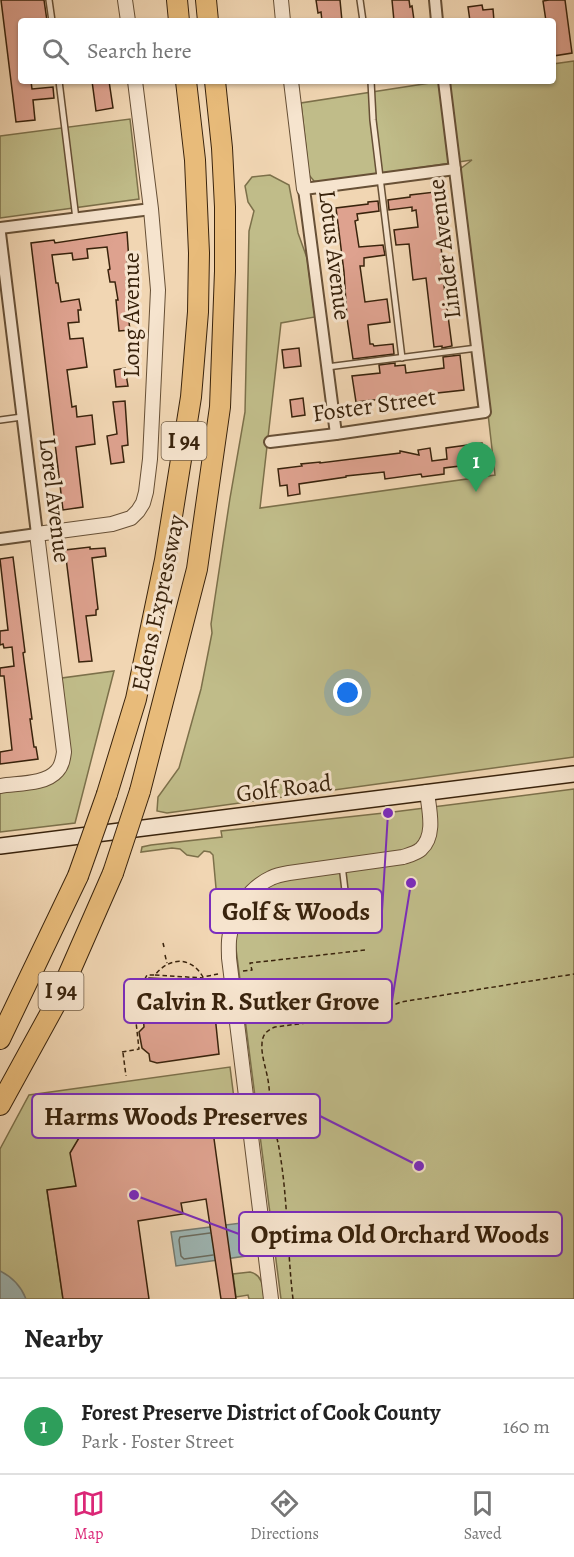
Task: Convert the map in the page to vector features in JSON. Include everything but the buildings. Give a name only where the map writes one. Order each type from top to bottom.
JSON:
[{"type":"highway","points":[[177,0],[179,18]]},
{"type":"highway","points":[[206,0],[208,18]]},
{"type":"highway","name":"Edens Expressway","points":[[0,1039],[78,876],[107,794],[136,699],[165,560],[191,397],[198,312],[199,253],[195,160],[186,84]]},
{"type":"highway","name":"Edens Expressway","points":[[0,1105],[56,1003],[113,873],[140,791],[196,569],[220,407],[225,207],[215,84]]},
{"type":"main road","name":"Golf Road","points":[[0,846],[574,774]]},
{"type":"street","points":[[125,0],[128,18]]},
{"type":"street","points":[[281,0],[283,18]]},
{"type":"street","points":[[435,0],[437,18]]},
{"type":"street","name":"Long Avenue","points":[[37,534],[112,524],[131,518],[138,512],[146,492],[150,459],[158,290],[135,84]]},
{"type":"street","name":"Lotus Avenue","points":[[291,84],[336,434]]},
{"type":"street","name":"Linder Avenue","points":[[444,84],[484,412]]},
{"type":"street","points":[[304,189],[455,169]]},
{"type":"street","points":[[0,228],[150,209]]},
{"type":"street","name":"Lorel Avenue","points":[[0,233],[64,752],[62,763],[57,771],[47,778],[0,786]]},
{"type":"street","name":"Foster Street","points":[[270,442],[484,412]]},
{"type":"street","points":[[0,539],[37,534]]},
{"type":"street","points":[[271,1299],[229,1018],[229,958],[232,924],[251,892],[272,877],[403,857],[420,851],[427,842],[430,827],[427,792]]},
{"type":"lane","points":[[49,0],[52,18]]},
{"type":"lane","points":[[360,0],[363,18]]},
{"type":"lane","points":[[59,84],[76,219]]},
{"type":"lane","points":[[371,84],[373,120],[402,357]]},
{"type":"lane","points":[[327,367],[477,348]]},
{"type":"lane","points":[[0,420],[22,417]]},
{"type":"lane","points":[[342,865],[346,899]]},
{"type":"lane","points":[[229,1018],[349,1002],[358,996]]},
{"type":"path","points":[[163,943],[164,947]]},
{"type":"path","points":[[241,972],[252,970],[250,963],[366,950]]},
{"type":"path","points":[[165,955],[167,963]]},
{"type":"path","points":[[155,975],[167,963],[180,961],[195,966],[203,977]]},
{"type":"path","points":[[126,1076],[122,1052],[139,1048],[137,1000],[135,998],[147,975],[203,978],[218,974]]},
{"type":"path","points":[[293,1299],[279,1149],[262,1050],[264,1036],[268,1030],[275,1027],[329,1020],[348,1023],[401,1002],[574,974]]},
{"type":"path","points":[[358,996],[378,1011]]},
{"type":"path","points":[[215,1020],[229,1018]]},
{"type":"shaded area","points":[[574,61],[574,757],[167,813],[157,811],[158,797],[179,768],[201,689],[212,633],[211,624],[245,412],[249,231],[254,211],[248,202],[245,186],[252,177],[270,175],[289,185],[298,233],[307,258],[315,317],[281,323],[260,508],[495,475],[460,169],[472,160],[314,181],[309,175],[301,103],[424,84],[556,84],[556,64]]},
{"type":"shaded area","points":[[130,119],[139,199],[0,218],[0,136]]},
{"type":"shaded area","points":[[114,671],[75,823],[0,832],[0,791],[36,786],[69,759],[62,678]]},
{"type":"shaded area","points":[[574,789],[574,1299],[281,1299],[230,902],[219,921],[213,855],[210,852],[204,851],[198,857],[172,848],[141,852],[142,847],[222,837],[221,831]]},
{"type":"shaded area","points":[[230,1067],[237,1122],[212,1125],[208,1095],[95,1111],[71,1153],[76,1186],[47,1191],[63,1299],[0,1299],[0,1149],[29,1095]]},
{"type":"shaded area","points":[[250,1272],[260,1279],[264,1299],[249,1299],[248,1295],[236,1297],[233,1274]]},
{"type":"water","points":[[241,1223],[246,1256],[176,1266],[171,1232]]},
{"type":"water","points":[[0,1271],[16,1282],[26,1299],[0,1299]]},
{"type":"place","name":"Forest Preserve District of Cook County","points":[[476,492]]},
{"type":"place","name":"Golf & Woods","points":[[388,813]]},
{"type":"place","name":"Calvin R. Sutker Grove","points":[[411,883]]},
{"type":"place","name":"Harms Woods Preserves","points":[[419,1166]]},
{"type":"place","name":"Optima Old Orchard Woods","points":[[134,1195]]}]
